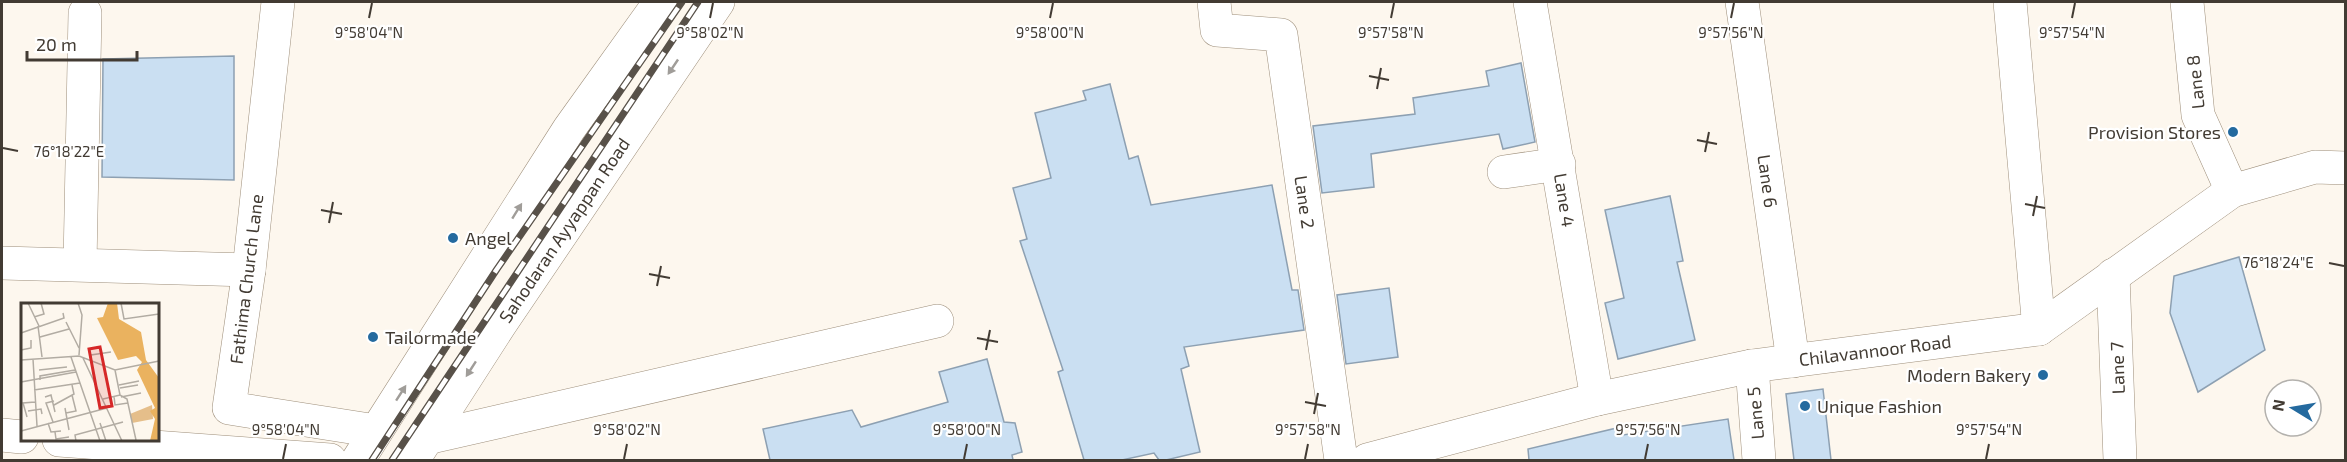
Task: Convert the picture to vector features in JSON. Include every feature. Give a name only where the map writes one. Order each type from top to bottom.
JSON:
[{"type":"street","name":"Fathima Church Lane","points":[[278,2],[249,270],[230,408],[376,431]]},
{"type":"street","points":[[358,460],[569,129],[660,2]]},
{"type":"street","name":"Sahodaran Ayyappan Road","points":[[420,449],[604,168],[718,2]]},
{"type":"street","name":"Lane 2","points":[[1214,2],[1217,30],[1281,35],[1341,460]]},
{"type":"street","name":"Lane 4","points":[[1530,2],[1597,399]]},
{"type":"street","name":"Lane 6","points":[[1742,2],[1793,361]]},
{"type":"street","points":[[2010,2],[2039,329]]},
{"type":"street","name":"Lane 8","points":[[2187,2],[2198,115],[2232,191]]},
{"type":"street","points":[[80,264],[85,13]]},
{"type":"street","points":[[1504,172],[1559,164]]},
{"type":"street","name":"Chilavannoor Road","points":[[1369,460],[1597,399],[1752,366],[2039,329],[2232,191],[2315,167],[2346,168]]},
{"type":"street","points":[[2,263],[249,270]]},
{"type":"street","name":"Lane 7","points":[[2113,275],[2120,460]]},
{"type":"street","points":[[420,449],[936,321]]},
{"type":"street","name":"Lane 5","points":[[1752,366],[1759,460]]},
{"type":"street","points":[[2,435],[21,437]]},
{"type":"street","points":[[73,441],[330,460]]},
{"type":"building","points":[[234,56],[234,180],[102,177],[103,59]]},
{"type":"building","points":[[1521,63],[1535,142],[1503,149],[1499,134],[1371,154],[1374,187],[1322,193],[1313,126],[1415,114],[1413,98],[1489,86],[1486,71]]},
{"type":"building","points":[[1110,84],[1129,159],[1138,156],[1151,205],[1272,185],[1292,290],[1298,290],[1304,330],[1184,347],[1189,366],[1181,369],[1200,452],[1166,460],[1159,460],[1154,453],[1122,460],[1084,460],[1058,372],[1063,370],[1020,241],[1027,239],[1013,188],[1051,178],[1035,113],[1086,100],[1083,91]]},
{"type":"building","points":[[1670,196],[1683,261],[1677,262],[1695,340],[1618,359],[1605,303],[1624,298],[1605,210]]},
{"type":"building","points":[[2239,257],[2265,350],[2198,392],[2170,313],[2174,276]]},
{"type":"building","points":[[1389,288],[1398,357],[1346,364],[1337,295]]},
{"type":"building","points":[[987,359],[1004,422],[1015,423],[1022,452],[1012,455],[1013,460],[770,460],[763,429],[852,410],[861,427],[948,402],[939,372]]},
{"type":"building","points":[[1823,389],[1831,460],[1794,460],[1786,394]]},
{"type":"building","points":[[1728,419],[1734,460],[1529,460],[1528,449],[1621,427],[1623,435]]},
{"type":"railway","points":[[372,460],[497,269],[682,2]]},
{"type":"railway","points":[[392,460],[698,2]]},
{"type":"place","name":"Provision Stores","points":[[2233,132]]},
{"type":"place","name":"Angel","points":[[453,238]]},
{"type":"place","name":"Tailormade","points":[[373,337]]},
{"type":"place","name":"Modern Bakery","points":[[2043,375]]},
{"type":"place","name":"Unique Fashion","points":[[1805,406]]}]
